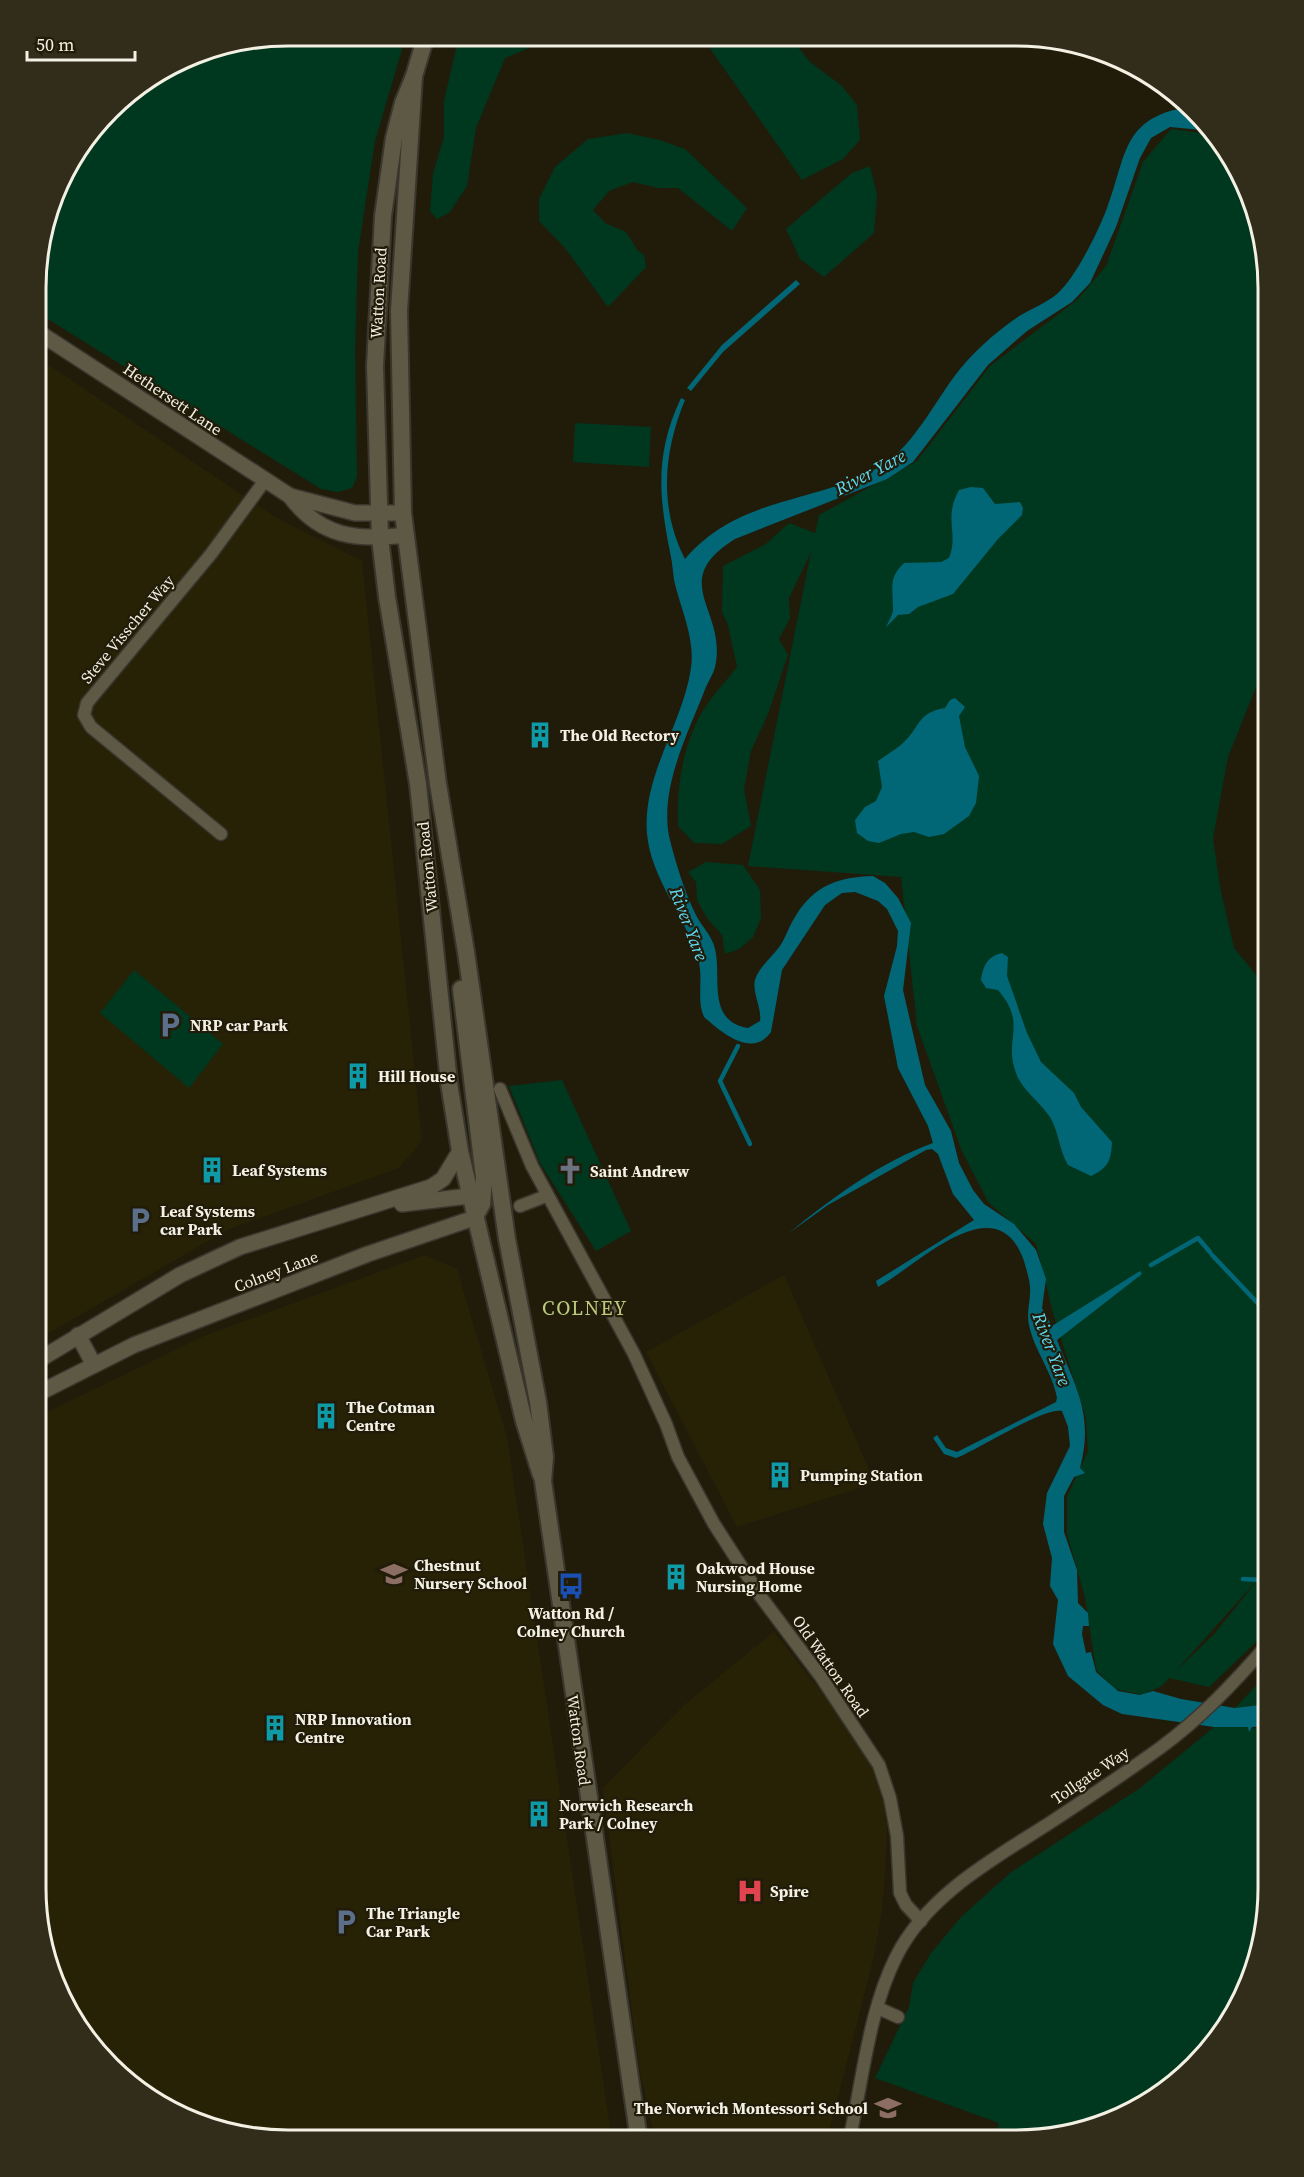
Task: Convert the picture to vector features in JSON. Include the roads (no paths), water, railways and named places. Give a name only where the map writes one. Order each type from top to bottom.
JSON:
[{"type":"main road","name":"Watton Road","points":[[423,46],[403,103],[394,138],[382,234],[375,366],[380,538],[387,597],[418,784],[449,1083],[460,1151],[475,1206],[531,1449],[543,1481],[638,2130]]},
{"type":"main road","name":"Watton Road","points":[[414,76],[399,310],[405,535],[448,845],[466,952],[506,1231],[538,1402],[545,1457],[543,1481]]},
{"type":"main road","name":"Watton Road","points":[[448,845],[465,1028],[484,1177],[475,1206]]},
{"type":"main road","points":[[475,1206],[506,1231]]},
{"type":"street","name":"Hethersett Lane","points":[[46,337],[187,431],[290,495],[336,509],[379,514]]},
{"type":"street","name":"Steve Visscher Way","points":[[221,834],[91,727],[84,715],[87,703],[211,554],[266,480]]},
{"type":"street","name":"Hethersett Lane","points":[[290,495],[301,511],[330,530],[352,536],[380,538]]},
{"type":"street","points":[[379,514],[403,513]]},
{"type":"street","points":[[380,538],[405,535]]},
{"type":"street","name":"Old Watton Road","points":[[500,1089],[522,1145],[546,1196],[634,1354],[666,1424],[678,1457],[714,1524],[761,1597],[821,1677],[879,1765],[890,1798],[897,1836],[900,1893],[921,1921]]},
{"type":"street","name":"Colney Lane","points":[[46,1355],[180,1275],[240,1247],[291,1229],[369,1208],[431,1187],[442,1179],[460,1151]]},
{"type":"street","points":[[520,1206],[546,1196]]},
{"type":"street","name":"Colney Lane","points":[[369,1208],[475,1206]]},
{"type":"street","name":"Colney Lane","points":[[46,1389],[134,1345],[368,1254],[475,1206]]},
{"type":"street","points":[[78,1335],[94,1365]]},
{"type":"street","name":"Tollgate Way","points":[[921,1921],[959,1885],[987,1863],[1161,1747],[1221,1696],[1258,1655]]},
{"type":"street","points":[[851,2130],[863,2065],[878,2008],[895,1958],[921,1921]]},
{"type":"street","points":[[878,2008],[898,2017]]},
{"type":"water","name":"River Yare","points":[[1178,109],[1198,130],[1170,127],[1151,138],[1140,158],[1116,227],[1090,283],[1072,302],[1027,331],[988,365],[913,462],[887,479],[735,539],[715,555],[705,569],[702,583],[717,647],[715,667],[677,762],[668,799],[667,818],[669,836],[684,888],[697,917],[714,944],[721,1007],[726,1017],[735,1024],[748,1028],[760,1021],[754,985],[757,975],[780,946],[795,917],[810,897],[828,885],[849,878],[873,876],[885,883],[898,898],[911,923],[903,990],[925,1085],[951,1131],[959,1163],[973,1190],[984,1204],[1014,1224],[1036,1250],[1046,1279],[1042,1308],[1052,1326],[1140,1271],[1142,1274],[1057,1340],[1081,1402],[1084,1417],[1084,1449],[1080,1468],[1085,1473],[1074,1477],[1064,1496],[1064,1532],[1077,1570],[1078,1603],[1088,1613],[1089,1626],[1083,1626],[1082,1634],[1086,1653],[1091,1652],[1096,1672],[1118,1691],[1140,1695],[1153,1691],[1181,1699],[1235,1708],[1258,1705],[1258,1727],[1252,1727],[1249,1732],[1248,1727],[1214,1727],[1122,1714],[1103,1705],[1068,1676],[1053,1644],[1058,1600],[1050,1586],[1052,1558],[1043,1524],[1047,1493],[1070,1446],[1068,1427],[1062,1411],[1026,1422],[956,1458],[944,1454],[933,1438],[937,1435],[946,1448],[957,1452],[1056,1402],[1057,1398],[1052,1380],[1031,1334],[1028,1320],[1029,1278],[1024,1261],[1012,1239],[995,1229],[976,1229],[956,1236],[878,1287],[876,1281],[974,1220],[953,1194],[938,1154],[932,1149],[926,1150],[828,1205],[789,1233],[839,1194],[875,1171],[933,1143],[928,1126],[898,1068],[884,996],[897,946],[898,931],[887,909],[878,901],[855,892],[842,893],[825,905],[782,970],[771,1032],[763,1040],[746,1043],[728,1035],[704,1017],[698,959],[686,928],[655,867],[647,834],[647,812],[651,791],[687,689],[692,658],[688,628],[674,580],[661,477],[666,439],[681,398],[685,400],[672,440],[667,480],[671,520],[685,559],[706,538],[729,523],[778,503],[854,479],[879,467],[893,457],[916,432],[956,375],[978,349],[999,330],[1057,294],[1072,277],[1098,229],[1130,142],[1138,130],[1150,120]]},
{"type":"water","points":[[796,280],[800,284],[723,352],[691,391],[687,388],[722,345]]},
{"type":"water","points":[[971,487],[983,488],[995,504],[1020,502],[1023,508],[1022,515],[998,539],[953,594],[918,607],[909,614],[898,615],[886,627],[893,611],[893,579],[899,568],[904,563],[941,562],[949,558],[953,541],[951,517],[954,500],[959,490]]},
{"type":"water","points":[[955,698],[965,707],[959,716],[965,747],[979,776],[976,803],[969,816],[944,834],[929,837],[914,832],[901,834],[879,843],[868,841],[857,833],[855,820],[865,807],[876,801],[882,787],[878,761],[902,744],[924,717],[945,708],[950,700]]},
{"type":"water","points":[[1002,953],[1008,957],[1007,976],[1027,1033],[1041,1062],[1074,1093],[1081,1107],[1112,1142],[1108,1163],[1091,1176],[1068,1165],[1050,1117],[1022,1085],[1016,1073],[1012,1050],[1012,1013],[998,990],[986,988],[981,980],[987,963],[997,954]]},
{"type":"waterway","points":[[738,1046],[720,1081],[750,1144]]},
{"type":"waterway","points":[[1151,1265],[1198,1238],[1210,1252]]},
{"type":"waterway","points":[[1212,1255],[1258,1303]]},
{"type":"waterway","points":[[1243,1579],[1258,1580]]},
{"type":"place","name":"The Old Rectory","points":[[540,735]]},
{"type":"place","name":"NRP car Park","points":[[170,1025]]},
{"type":"place","name":"Hill House","points":[[358,1076]]},
{"type":"place","name":"Leaf Systems","points":[[212,1170]]},
{"type":"place","name":"Saint Andrew","points":[[570,1171]]},
{"type":"place","name":"Leaf Systems car Park","points":[[140,1220]]},
{"type":"place","name":"The Cotman Centre","points":[[326,1416]]},
{"type":"place","name":"Pumping Station","points":[[780,1475]]},
{"type":"place","name":"Chestnut Nursery School","points":[[394,1574]]},
{"type":"place","name":"Oakwood House Nursing Home","points":[[676,1577]]},
{"type":"place","name":"Watton Rd / Colney Church","points":[[571,1586]]},
{"type":"place","name":"NRP Innovation Centre","points":[[275,1728]]},
{"type":"place","name":"Norwich Research Park / Colney","points":[[539,1814]]},
{"type":"place","name":"Spire","points":[[750,1891]]},
{"type":"place","name":"The Triangle Car Park","points":[[346,1922]]},
{"type":"place","name":"The Norwich Montessori School","points":[[888,2108]]},
{"type":"district","name":"COLNEY","points":[[585,1308]]}]
